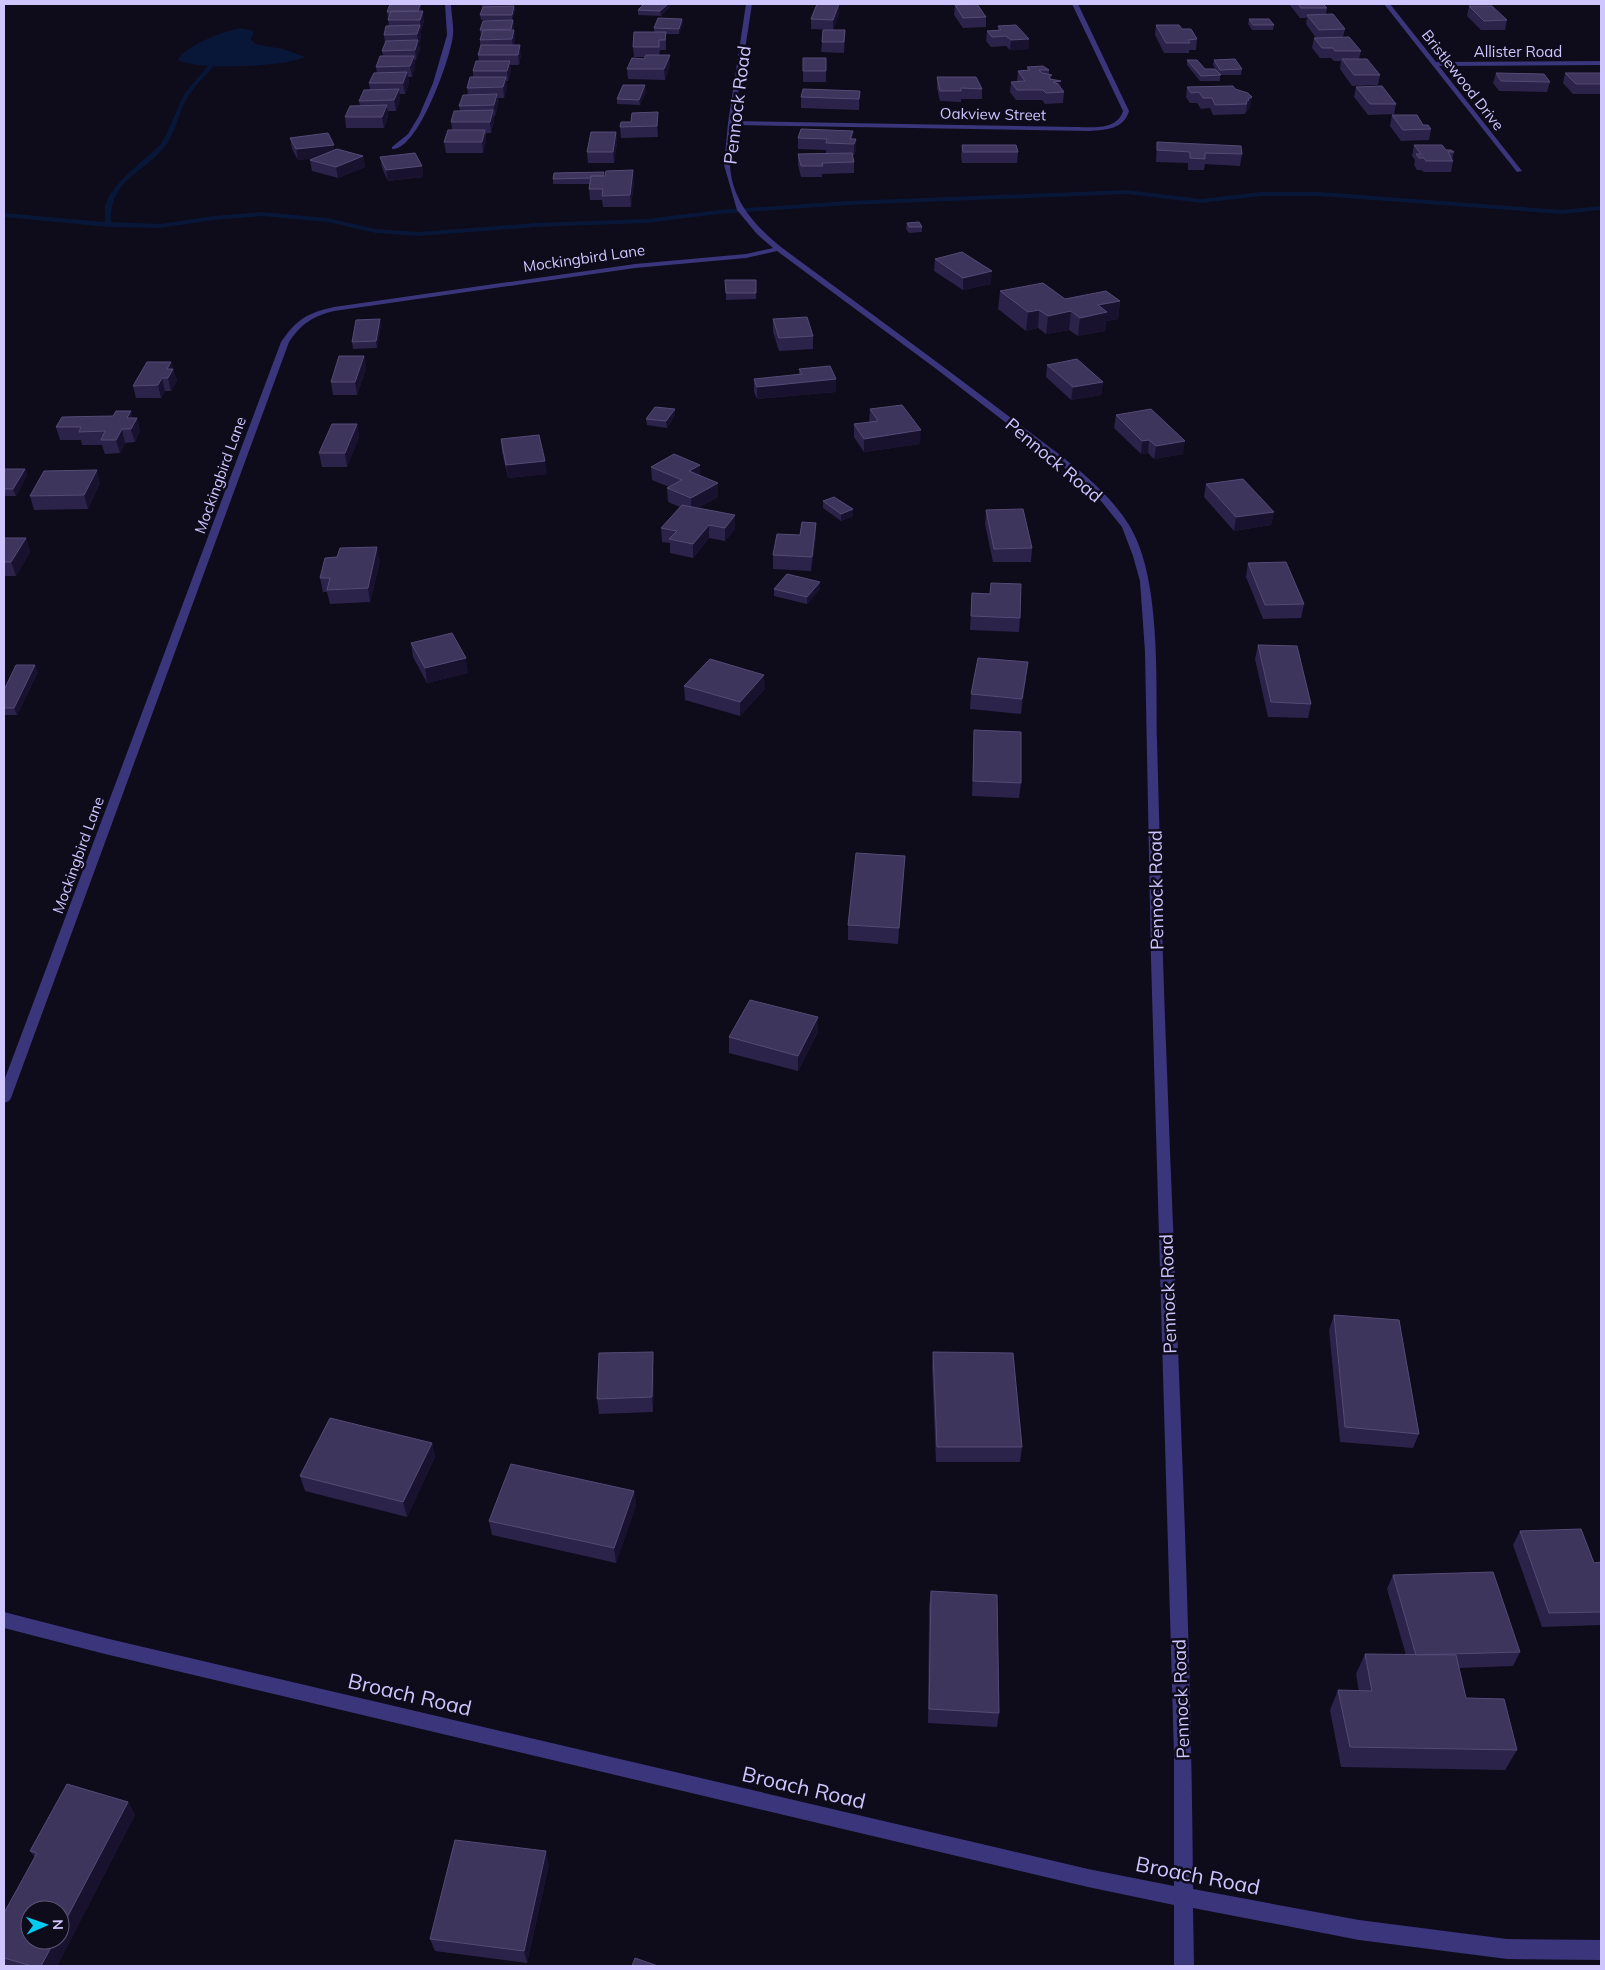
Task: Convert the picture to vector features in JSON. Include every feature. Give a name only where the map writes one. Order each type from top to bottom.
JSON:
[{"type":"street","points":[[394,148],[410,135],[422,116],[436,84],[450,35],[448,4]]},
{"type":"street","name":"Pennock Road","points":[[749,4],[731,123],[727,165],[740,210],[759,233],[778,249],[938,366],[1072,470],[1104,499],[1126,527],[1138,556],[1145,581],[1150,652],[1157,959],[1183,1746],[1184,1966]]},
{"type":"street","name":"Oakview Street","points":[[731,123],[1075,129],[1113,126],[1122,122],[1126,117],[1126,111],[1075,4]]},
{"type":"street","name":"Bristlewood Drive","points":[[1387,4],[1519,171]]},
{"type":"street","name":"Allister Road","points":[[1434,64],[1601,63]]},
{"type":"street","name":"Mockingbird Lane","points":[[4,1098],[285,342],[295,326],[303,319],[334,309],[635,266],[746,256],[778,249]]},
{"type":"street","name":"Broach Road","points":[[4,1620],[124,1651],[1049,1869],[1184,1898],[1359,1930],[1507,1949],[1601,1950]]},
{"type":"water","points":[[241,28],[254,31],[251,39],[255,44],[283,49],[305,57],[279,63],[221,67],[203,66],[178,60],[188,49],[197,44],[216,35]]},
{"type":"building","points":[[390,4],[420,4],[418,11],[387,12]]},
{"type":"building","points":[[644,4],[668,4],[660,11],[638,10]]},
{"type":"building","points":[[817,4],[839,4],[833,20],[811,19]]},
{"type":"building","points":[[977,4],[986,17],[963,18],[955,5]]},
{"type":"building","points":[[1298,4],[1323,4],[1327,8],[1301,8]]},
{"type":"building","points":[[514,6],[512,15],[480,15],[483,7]]},
{"type":"building","points":[[1469,6],[1492,6],[1507,20],[1484,21]]},
{"type":"building","points":[[391,11],[423,11],[420,20],[388,20]]},
{"type":"building","points":[[1333,14],[1345,29],[1319,30],[1307,15]]},
{"type":"building","points":[[658,18],[682,19],[679,29],[654,28]]},
{"type":"building","points":[[1249,19],[1269,19],[1274,25],[1253,25]]},
{"type":"building","points":[[513,20],[511,29],[480,30],[483,21]]},
{"type":"building","points":[[420,25],[417,34],[384,35],[386,26]]},
{"type":"building","points":[[1016,25],[1029,39],[1011,40],[1006,36],[992,37],[987,31],[1001,30],[998,26]]},
{"type":"building","points":[[1156,25],[1179,25],[1182,29],[1191,29],[1197,39],[1188,40],[1190,43],[1166,43]]},
{"type":"building","points":[[483,30],[514,30],[512,39],[480,40]]},
{"type":"building","points":[[823,30],[845,30],[844,42],[822,42]]},
{"type":"building","points":[[634,32],[666,32],[665,40],[659,40],[659,47],[633,47]]},
{"type":"building","points":[[1349,37],[1361,51],[1335,51],[1333,48],[1322,48],[1314,38]]},
{"type":"building","points":[[418,40],[415,50],[382,51],[386,41]]},
{"type":"building","points":[[481,45],[520,45],[518,55],[478,55]]},
{"type":"building","points":[[646,55],[670,55],[664,69],[627,69],[632,58],[644,59]]},
{"type":"building","points":[[380,56],[414,56],[410,66],[376,67]]},
{"type":"building","points":[[803,58],[826,58],[826,71],[803,71]]},
{"type":"building","points":[[1235,59],[1242,69],[1220,70],[1214,60]]},
{"type":"building","points":[[1342,59],[1367,59],[1380,75],[1354,75]]},
{"type":"building","points":[[1187,60],[1197,60],[1205,69],[1215,69],[1221,75],[1201,76]]},
{"type":"building","points":[[476,61],[510,61],[507,71],[473,71]]},
{"type":"building","points":[[1043,66],[1049,70],[1039,70],[1042,73],[1052,75],[1049,77],[1050,79],[1061,81],[1053,82],[1058,84],[1064,92],[1046,93],[1043,90],[1017,90],[1011,82],[1025,81],[1018,71],[1030,70],[1027,67]]},
{"type":"building","points":[[407,72],[403,83],[369,83],[374,73]]},
{"type":"building","points":[[1496,73],[1544,74],[1550,82],[1501,81]]},
{"type":"building","points":[[1565,73],[1601,73],[1601,84],[1576,84]]},
{"type":"building","points":[[470,77],[506,77],[503,87],[467,88]]},
{"type":"building","points":[[937,77],[976,77],[982,89],[961,88],[961,91],[940,91]]},
{"type":"building","points":[[623,85],[645,85],[639,100],[617,99]]},
{"type":"building","points":[[1233,86],[1235,89],[1248,93],[1252,97],[1248,99],[1247,104],[1215,105],[1212,98],[1203,98],[1199,92],[1191,93],[1187,87]]},
{"type":"building","points":[[1382,86],[1396,104],[1370,104],[1356,87]]},
{"type":"building","points":[[399,89],[394,100],[359,101],[364,90]]},
{"type":"building","points":[[803,89],[860,91],[859,99],[801,97]]},
{"type":"building","points":[[497,94],[494,105],[459,106],[463,95]]},
{"type":"building","points":[[387,105],[382,117],[345,117],[350,106]]},
{"type":"building","points":[[493,110],[490,122],[451,122],[454,111]]},
{"type":"building","points":[[658,112],[657,126],[620,127],[621,122],[631,122],[632,113]]},
{"type":"building","points":[[1392,115],[1417,115],[1423,125],[1428,125],[1431,129],[1403,130]]},
{"type":"building","points":[[801,129],[853,131],[850,139],[856,139],[854,144],[826,143],[827,139],[798,138]]},
{"type":"building","points":[[448,130],[485,130],[482,142],[444,142]]},
{"type":"building","points":[[591,132],[616,132],[613,152],[587,152]]},
{"type":"building","points":[[328,133],[334,145],[296,149],[290,138]]},
{"type":"building","points":[[1157,142],[1241,146],[1242,154],[1205,153],[1205,159],[1190,158],[1190,152],[1157,150]]},
{"type":"building","points":[[962,145],[1016,145],[1018,152],[963,152]]},
{"type":"building","points":[[1414,145],[1442,145],[1446,150],[1454,152],[1448,152],[1453,161],[1426,161],[1424,158],[1419,158],[1416,154],[1421,154]]},
{"type":"building","points":[[337,149],[363,156],[336,167],[310,160]]},
{"type":"building","points":[[415,153],[422,166],[386,170],[380,157]]},
{"type":"building","points":[[852,153],[854,162],[822,163],[823,166],[801,166],[798,154]]},
{"type":"building","points":[[633,170],[630,195],[602,196],[603,189],[589,189],[591,176],[605,176],[606,171]]},
{"type":"building","points":[[604,172],[603,176],[591,176],[591,178],[553,179],[554,173]]},
{"type":"building","points":[[919,222],[922,227],[909,227],[907,223]]},
{"type":"building","points":[[962,252],[992,271],[963,278],[935,259]]},
{"type":"building","points":[[725,280],[756,280],[756,293],[726,293]]},
{"type":"building","points":[[1043,283],[1065,299],[1106,291],[1120,301],[1098,305],[1107,312],[1080,318],[1071,311],[1048,316],[1039,310],[1028,312],[1000,291]]},
{"type":"building","points":[[807,317],[813,336],[779,338],[773,319]]},
{"type":"building","points":[[380,319],[376,341],[352,342],[356,320]]},
{"type":"building","points":[[339,356],[364,356],[355,382],[331,382]]},
{"type":"building","points":[[1077,359],[1103,382],[1073,387],[1047,365]]},
{"type":"building","points":[[147,362],[171,362],[167,369],[173,369],[168,378],[162,378],[158,385],[133,386]]},
{"type":"building","points":[[830,366],[836,379],[757,387],[754,379],[802,374],[799,369]]},
{"type":"building","points":[[902,405],[921,430],[864,439],[854,424],[878,421],[870,409]]},
{"type":"building","points":[[655,407],[675,409],[666,421],[646,419]]},
{"type":"building","points":[[1151,409],[1185,441],[1156,446],[1149,440],[1142,441],[1116,415]]},
{"type":"building","points":[[116,411],[131,411],[127,418],[137,418],[131,429],[122,429],[116,440],[101,440],[105,431],[79,432],[81,427],[56,427],[62,417],[113,416]]},
{"type":"building","points":[[332,424],[357,424],[345,453],[319,453]]},
{"type":"building","points":[[539,435],[545,461],[506,465],[501,439]]},
{"type":"building","points":[[674,454],[700,465],[689,471],[718,483],[691,498],[667,488],[682,480],[651,467]]},
{"type":"building","points":[[4,469],[25,469],[13,489],[4,489]]},
{"type":"building","points":[[97,470],[84,495],[30,496],[44,471]]},
{"type":"building","points":[[1243,479],[1274,512],[1236,517],[1206,484]]},
{"type":"building","points":[[834,497],[853,509],[841,514],[823,501]]},
{"type":"building","points":[[682,505],[735,515],[725,528],[709,525],[693,544],[669,539],[677,531],[661,528]]},
{"type":"building","points":[[1023,509],[1032,548],[994,549],[986,510]]},
{"type":"building","points":[[802,522],[816,523],[812,557],[773,555],[777,534],[800,535]]},
{"type":"building","points":[[4,538],[26,538],[11,562],[4,562]]},
{"type":"building","points":[[377,547],[368,588],[327,590],[330,578],[320,578],[325,558],[337,557],[340,548]]},
{"type":"building","points":[[1286,562],[1304,604],[1265,605],[1248,563]]},
{"type":"building","points":[[787,574],[820,582],[807,597],[774,589]]},
{"type":"building","points":[[991,583],[1021,584],[1020,618],[971,616],[972,593],[990,594]]},
{"type":"building","points":[[452,633],[466,658],[425,668],[411,643]]},
{"type":"building","points":[[1258,645],[1297,646],[1311,704],[1271,702]]},
{"type":"building","points":[[978,658],[1028,662],[1022,699],[971,694]]},
{"type":"building","points":[[710,659],[764,675],[740,702],[684,686]]},
{"type":"building","points":[[16,665],[35,665],[14,708],[4,708],[4,690]]},
{"type":"building","points":[[974,730],[1021,732],[1021,783],[973,781]]},
{"type":"building","points":[[856,853],[905,856],[899,928],[848,925]]},
{"type":"building","points":[[750,1000],[818,1017],[798,1056],[729,1037]]},
{"type":"building","points":[[1334,1315],[1399,1320],[1419,1434],[1345,1427]]},
{"type":"building","points":[[653,1352],[652,1397],[597,1399],[599,1353]]},
{"type":"building","points":[[933,1352],[1013,1353],[1022,1447],[937,1447]]},
{"type":"building","points":[[330,1418],[432,1443],[403,1502],[300,1476]]},
{"type":"building","points":[[511,1464],[634,1491],[614,1548],[489,1521]]},
{"type":"building","points":[[1581,1529],[1594,1563],[1601,1562],[1601,1612],[1549,1613],[1520,1531]]},
{"type":"building","points":[[1493,1572],[1520,1652],[1416,1655],[1393,1575]]},
{"type":"building","points":[[931,1591],[997,1595],[999,1713],[929,1709]]},
{"type":"building","points":[[1365,1654],[1456,1655],[1466,1698],[1504,1699],[1517,1750],[1350,1747],[1338,1690],[1372,1691]]},
{"type":"building","points":[[67,1784],[128,1802],[70,1912],[70,1900],[20,1900],[20,1950],[50,1950],[41,1966],[32,1966],[4,1958],[4,1913],[37,1853],[30,1851]]},
{"type":"building","points":[[455,1840],[546,1851],[524,1951],[430,1939]]},
{"type":"building","points":[[635,1958],[658,1966],[632,1966]]},
{"type":"waterway","points":[[108,224],[108,205],[113,194],[166,141],[187,94],[221,52]]},
{"type":"waterway","points":[[108,224],[160,226],[214,218],[261,214],[328,220],[376,231],[418,234],[536,225],[646,221],[719,212],[848,203],[1127,192],[1201,201],[1261,194],[1319,194],[1562,212],[1601,208]]},
{"type":"waterway","points":[[4,215],[108,224]]}]
